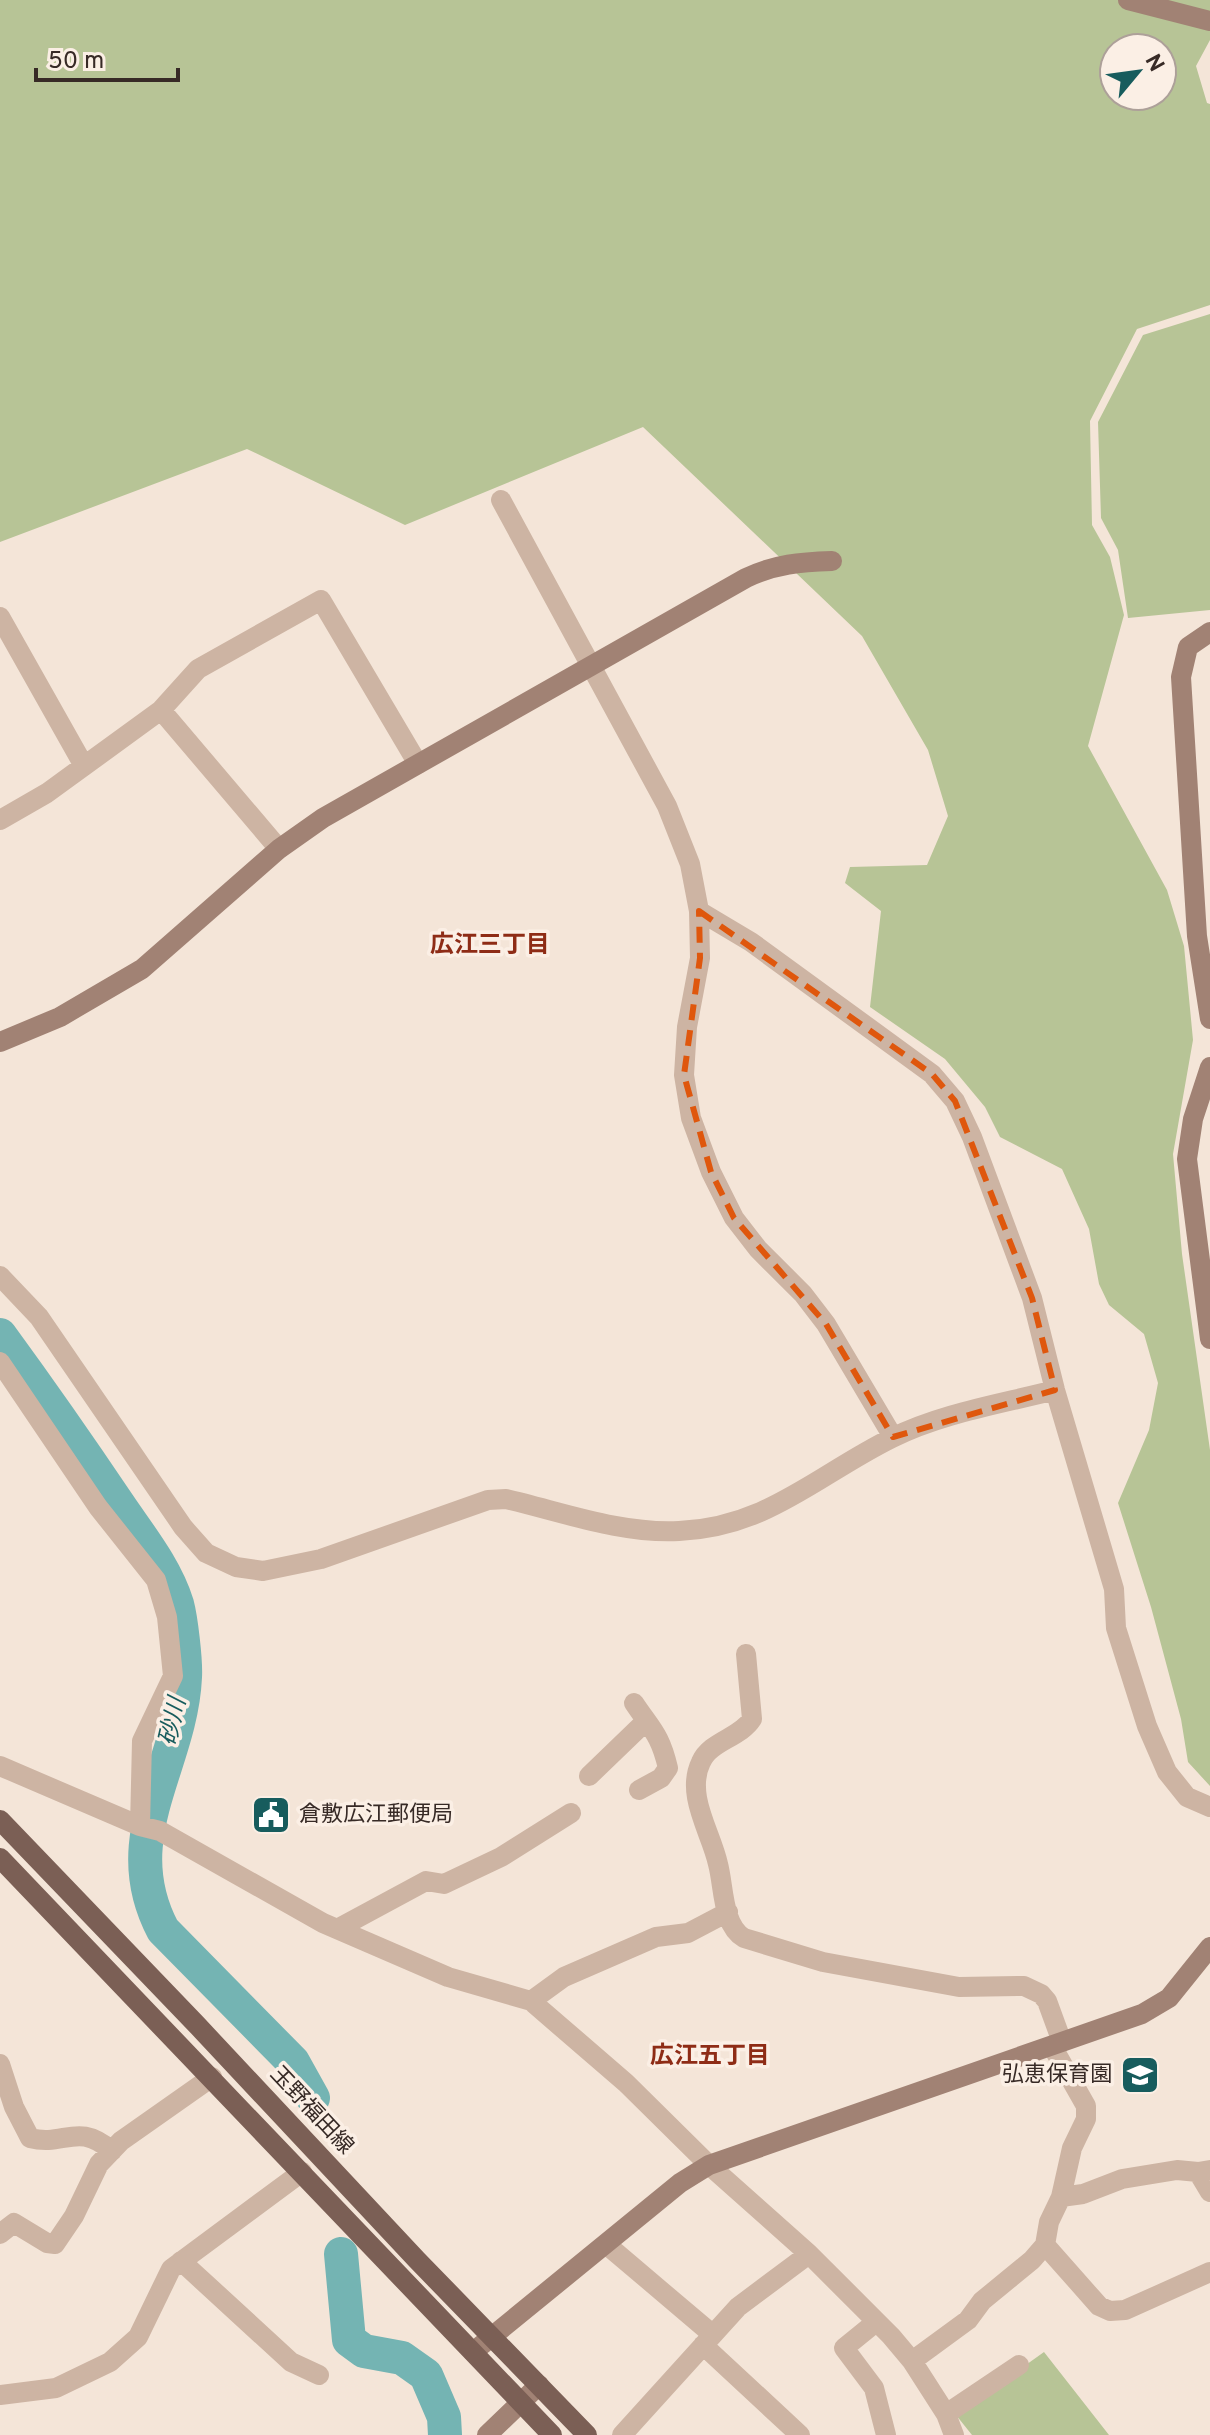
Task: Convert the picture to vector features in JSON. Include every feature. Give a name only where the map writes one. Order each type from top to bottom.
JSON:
[{"type":"main road","name":"玉野福田線","points":[[0,1820],[587,2435]]},
{"type":"main road","points":[[0,1858],[552,2435]]},
{"type":"street","points":[[1128,0],[1210,21]]},
{"type":"street","points":[[501,500],[667,806],[690,864],[699,911],[700,958],[687,1027],[684,1075],[691,1118],[711,1172],[742,1228],[758,1249],[803,1294],[826,1324],[893,1437]]},
{"type":"street","points":[[0,1042],[60,1017],[142,969],[279,849],[323,818],[768,568],[832,561]]},
{"type":"street","points":[[0,820],[47,793],[161,710],[198,669],[321,600],[418,764]]},
{"type":"street","points":[[0,617],[84,766]]},
{"type":"street","points":[[1210,632],[1188,647],[1181,677],[1197,936],[1210,1019]]},
{"type":"street","points":[[161,710],[279,849]]},
{"type":"street","points":[[699,911],[751,942],[932,1074],[955,1101],[987,1172],[1032,1298],[1055,1390],[1114,1589],[1116,1628],[1147,1726],[1167,1772],[1180,1789],[1187,1797],[1210,1807]]},
{"type":"street","points":[[1210,1067],[1193,1119],[1187,1159],[1210,1339]]},
{"type":"street","points":[[0,1276],[39,1317],[183,1527],[206,1553],[236,1567],[263,1571],[292,1567],[488,1500],[506,1499],[633,1529],[678,1531],[744,1520],[783,1503],[893,1437],[937,1420],[1055,1390]]},
{"type":"street","points":[[0,1362],[98,1507],[156,1580],[167,1617],[173,1676],[142,1741],[150,1828]]},
{"type":"street","points":[[746,1654],[752,1719],[747,1727],[708,1752],[701,1760],[697,1777],[704,1830],[718,1861],[728,1912],[736,1934],[823,1962],[959,1987],[1024,1986],[1041,1994],[1047,2001],[1057,2044],[1086,2106],[1086,2119],[1072,2148],[1061,2197],[1049,2222],[1045,2245],[1032,2260],[982,2301],[968,2320],[912,2361]]},
{"type":"street","points":[[634,1703],[646,1721],[653,1725],[663,1745],[668,1768],[661,1778],[639,1790]]},
{"type":"street","points":[[589,1776],[646,1721]]},
{"type":"street","points":[[0,1766],[150,1828],[337,1929],[448,1977],[531,2001],[626,2083],[709,2165],[809,2254],[876,2322],[912,2361],[946,2414],[954,2435]]},
{"type":"street","points":[[668,1768],[697,1777]]},
{"type":"street","points":[[337,1929],[426,1881],[444,1884],[501,1857],[571,1813]]},
{"type":"street","points":[[531,2001],[564,1977],[656,1937],[688,1933],[728,1912]]},
{"type":"street","points":[[473,2352],[680,2183],[709,2165],[1142,2014],[1169,1998],[1210,1947]]},
{"type":"street","points":[[0,2064],[14,2107],[30,2138],[39,2140],[86,2134],[112,2151]]},
{"type":"street","points":[[0,2234],[14,2223],[47,2243],[55,2244],[74,2216],[99,2164],[138,2127],[212,2077]]},
{"type":"street","points":[[1061,2197],[1083,2194],[1122,2179],[1177,2170],[1204,2171],[1210,2192]]},
{"type":"street","points":[[0,2395],[56,2388],[110,2362],[138,2337],[171,2269],[302,2172]]},
{"type":"street","points":[[607,2245],[708,2339],[800,2435]]},
{"type":"street","points":[[1045,2245],[1099,2306],[1110,2311],[1125,2310],[1210,2272]]},
{"type":"street","points":[[622,2435],[738,2307],[809,2254]]},
{"type":"street","points":[[181,2261],[291,2362],[319,2375]]},
{"type":"street","points":[[876,2322],[844,2348],[874,2388],[886,2435]]},
{"type":"street","points":[[946,2414],[1019,2365]]},
{"type":"street","points":[[487,2435],[539,2385]]},
{"type":"highlighted area","points":[[699,911],[932,1074],[955,1101],[1032,1298],[1055,1390],[893,1437],[826,1324],[734,1218],[711,1172],[684,1075],[700,958]]},
{"type":"green space","points":[[0,0],[1210,0],[1210,40],[1196,66],[1207,103],[1210,104],[1210,305],[1137,329],[1090,421],[1092,525],[1110,557],[1124,615],[1088,746],[1167,890],[1184,946],[1193,1040],[1173,1154],[1182,1254],[1210,1450],[1210,1786],[1188,1762],[1181,1719],[1151,1607],[1118,1503],[1149,1430],[1158,1383],[1144,1334],[1109,1305],[1099,1284],[1089,1229],[1062,1169],[1000,1137],[985,1107],[945,1059],[870,1007],[881,911],[845,883],[850,867],[927,865],[948,816],[928,750],[862,636],[643,427],[405,525],[247,449],[0,542]]},
{"type":"green space","points":[[1210,314],[1210,610],[1128,618],[1118,550],[1101,518],[1098,422],[1143,335]]},
{"type":"green space","points":[[1044,2352],[1109,2435],[972,2435],[956,2415]]},
{"type":"waterway","name":"砂川","points":[[0,1335],[152,1553],[177,1604],[185,1661],[181,1710],[154,1802],[147,1833],[145,1864],[150,1896],[163,1930],[293,2062],[313,2098]]},
{"type":"waterway","name":"砂川","points":[[341,2254],[349,2340],[364,2351],[402,2358],[426,2375],[444,2417],[445,2435]]},
{"type":"place","name":"倉敷広江郵便局","points":[[271,1815]]},
{"type":"place","name":"弘恵保育園","points":[[1140,2075]]},
{"type":"district","name":"広江三丁目","points":[[490,946]]},
{"type":"district","name":"広江五丁目","points":[[710,2057]]}]
